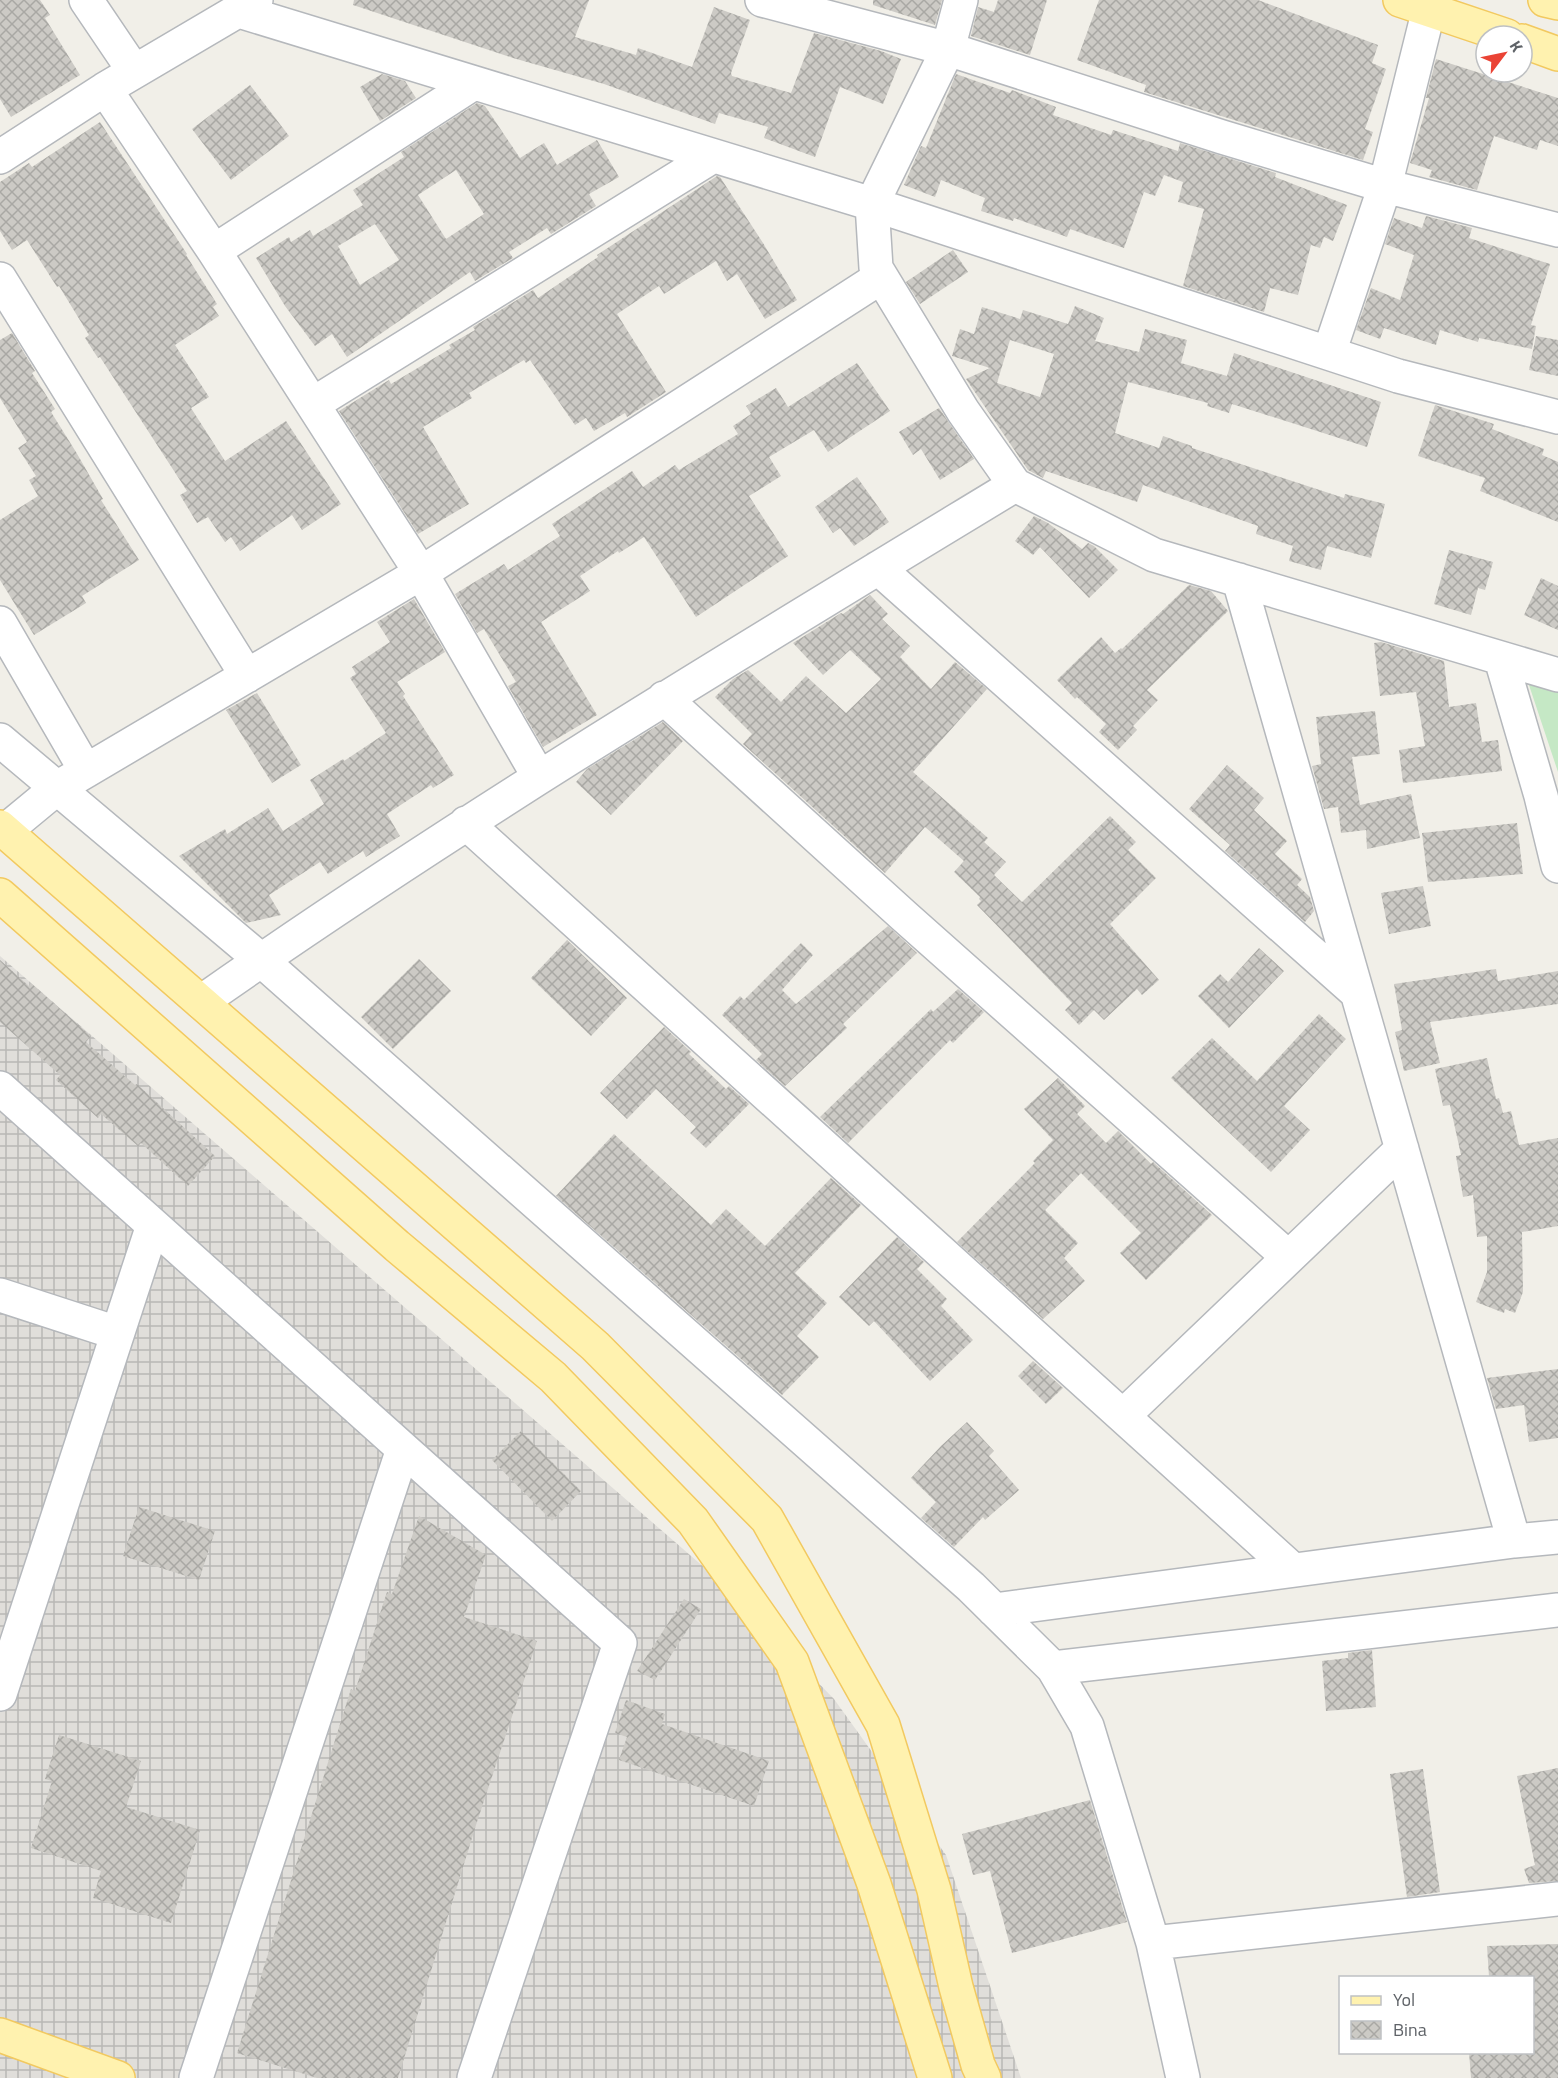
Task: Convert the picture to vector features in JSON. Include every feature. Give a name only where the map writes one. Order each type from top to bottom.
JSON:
[{"type":"main road","points":[[1545,0],[1558,3]]},
{"type":"main road","points":[[1414,4],[1474,25]]},
{"type":"main road","points":[[1534,45],[1558,54]]},
{"type":"main road","points":[[2,829],[595,1347],[767,1519],[883,1725],[934,1890],[956,1987],[978,2065],[984,2078]]},
{"type":"main road","points":[[0,895],[397,1246],[553,1377],[693,1521],[792,1662],[874,1884],[935,2078]]},
{"type":"main road","points":[[0,2035],[118,2078]]},
{"type":"street","points":[[86,0],[134,71]]},
{"type":"street","points":[[762,0],[948,49],[1385,186],[1558,230]]},
{"type":"street","points":[[961,0],[948,49],[872,204],[876,268],[963,411],[1016,485],[1154,555],[1558,675]]},
{"type":"street","points":[[1329,353],[1385,186],[1414,4]]},
{"type":"street","points":[[0,157],[105,88],[247,5],[474,82],[872,204],[1398,376],[1558,417]]},
{"type":"street","points":[[214,251],[474,82]]},
{"type":"street","points":[[105,88],[214,251],[421,573],[539,777]]},
{"type":"street","points":[[313,404],[713,156]]},
{"type":"street","points":[[2,829],[57,788],[421,573],[881,277]]},
{"type":"street","points":[[0,279],[247,676]]},
{"type":"street","points":[[201,1002],[466,823],[664,698],[1016,485]]},
{"type":"street","points":[[878,568],[1357,993]]},
{"type":"street","points":[[1239,580],[1514,1541]]},
{"type":"street","points":[[0,623],[86,771]]},
{"type":"street","points":[[1501,659],[1541,796],[1558,866]]},
{"type":"street","points":[[664,698],[904,916],[1288,1257]]},
{"type":"street","points":[[0,740],[261,960],[971,1587],[1053,1668],[1087,1726],[1153,1943],[1183,2078]]},
{"type":"street","points":[[466,823],[1293,1570]]},
{"type":"street","points":[[0,1088],[620,1643],[474,2078]]},
{"type":"street","points":[[1123,1416],[1402,1149]]},
{"type":"street","points":[[0,1694],[153,1225]]},
{"type":"street","points":[[0,1295],[117,1333]]},
{"type":"street","points":[[196,2078],[403,1449]]},
{"type":"street","points":[[994,1610],[1558,1537]]},
{"type":"street","points":[[1053,1668],[1558,1610]]},
{"type":"street","points":[[1153,1943],[1558,1899]]},
{"type":"shaded area","points":[[0,956],[713,1575],[834,1699],[946,1855],[1021,2078],[0,2078]]},
{"type":"green space","points":[[1528,682],[1558,691],[1558,772]]},
{"type":"building","points":[[0,0],[40,0],[50,15],[45,18],[80,75],[11,117],[0,99]]},
{"type":"building","points":[[354,0],[589,0],[575,37],[636,55],[638,48],[692,67],[714,7],[750,20],[731,73],[732,76],[791,93],[814,33],[881,51],[901,59],[883,104],[840,87],[815,157],[764,138],[768,127],[719,113],[715,124],[604,84],[513,58],[353,5]]},
{"type":"building","points":[[873,0],[942,0],[935,25],[873,5]]},
{"type":"building","points":[[998,0],[1047,0],[1030,55],[971,36],[978,7],[994,12]]},
{"type":"building","points":[[1099,0],[1258,0],[1378,45],[1372,63],[1386,69],[1365,129],[1373,132],[1363,160],[1144,92],[1146,85],[1077,60]]},
{"type":"building","points":[[1436,59],[1474,71],[1474,84],[1514,84],[1558,98],[1558,146],[1540,140],[1537,150],[1494,136],[1477,190],[1429,177],[1432,170],[1410,163],[1429,98],[1426,98]]},
{"type":"building","points":[[382,74],[405,81],[416,98],[380,121],[360,87]]},
{"type":"building","points":[[956,74],[1010,93],[1012,90],[1056,107],[1053,115],[1111,135],[1113,130],[1178,151],[1180,143],[1276,173],[1275,177],[1347,205],[1333,241],[1324,237],[1320,248],[1311,245],[1298,295],[1270,288],[1264,312],[1183,286],[1204,209],[1178,202],[1183,182],[1164,175],[1155,196],[1144,192],[1124,248],[1070,229],[1067,237],[1014,218],[1013,221],[981,211],[985,198],[941,180],[935,197],[904,185],[921,146],[926,148]]},
{"type":"building","points":[[250,85],[289,136],[231,180],[192,129]]},
{"type":"building","points":[[477,103],[485,106],[520,158],[544,143],[557,165],[597,140],[619,177],[589,194],[596,206],[551,234],[547,228],[509,252],[513,258],[475,281],[470,272],[347,357],[332,334],[315,346],[285,306],[256,258],[289,237],[291,242],[310,230],[313,236],[363,205],[353,190],[404,157],[401,152]],"holes":[[[456,170],[484,214],[446,239],[418,195]],[[375,224],[399,260],[360,285],[338,246]]]},
{"type":"building","points":[[100,122],[187,254],[217,304],[213,307],[219,316],[175,345],[209,397],[191,408],[225,461],[286,421],[341,504],[302,530],[292,515],[240,551],[231,537],[225,542],[208,517],[197,523],[180,495],[187,491],[100,357],[98,358],[85,338],[89,335],[59,286],[57,287],[27,240],[12,250],[0,231],[0,182],[29,163],[32,167]]},
{"type":"building","points":[[717,176],[720,177],[763,243],[797,300],[765,319],[737,274],[727,281],[716,261],[664,294],[659,286],[617,314],[666,392],[627,417],[625,413],[594,431],[586,418],[575,425],[530,360],[526,363],[524,360],[469,393],[472,398],[423,427],[469,504],[418,534],[339,411],[389,380],[391,384],[451,348],[449,345],[475,330],[473,327],[533,290],[538,298],[598,257],[597,255]]},
{"type":"building","points":[[1426,216],[1472,228],[1469,238],[1550,264],[1531,325],[1536,326],[1532,349],[1479,338],[1478,342],[1440,330],[1436,345],[1384,328],[1380,339],[1356,330],[1371,288],[1400,300],[1414,255],[1385,244],[1394,218],[1422,228]]},
{"type":"building","points":[[953,250],[968,272],[920,304],[906,282]]},
{"type":"building","points":[[1075,306],[1104,318],[1095,341],[1139,352],[1145,329],[1187,340],[1181,363],[1227,376],[1234,353],[1381,402],[1367,447],[1232,404],[1229,413],[1207,406],[1208,403],[1128,382],[1115,433],[1159,448],[1163,436],[1192,446],[1192,448],[1344,498],[1345,494],[1385,504],[1371,558],[1327,546],[1321,570],[1289,561],[1293,546],[1256,534],[1258,526],[1143,485],[1137,502],[1046,471],[1043,478],[1028,470],[966,379],[990,368],[952,356],[960,329],[974,334],[982,307],[1020,319],[1023,310],[1068,324]],"holes":[[[1010,340],[1054,354],[1040,397],[997,383]]]},
{"type":"building","points":[[12,333],[35,371],[32,373],[55,409],[51,412],[103,499],[101,500],[139,560],[82,596],[86,603],[34,635],[0,580],[0,520],[38,496],[29,480],[36,476],[18,448],[27,442],[0,398],[0,340]]},
{"type":"building","points":[[1536,336],[1558,340],[1558,376],[1529,370]]},
{"type":"building","points":[[857,363],[890,411],[828,452],[814,430],[769,457],[781,476],[749,496],[788,556],[696,617],[644,537],[580,576],[590,591],[541,622],[597,715],[543,747],[508,686],[516,682],[484,629],[477,633],[455,594],[504,564],[508,570],[560,536],[552,524],[632,471],[643,487],[675,465],[679,470],[738,434],[733,426],[751,414],[746,406],[776,388],[788,407]]},
{"type":"building","points":[[1435,405],[1494,424],[1492,429],[1544,449],[1542,455],[1558,462],[1558,522],[1480,491],[1485,478],[1418,456]]},
{"type":"building","points":[[939,408],[974,459],[940,480],[921,449],[913,455],[899,432]]},
{"type":"building","points":[[857,477],[889,522],[854,546],[840,528],[833,533],[815,507]]},
{"type":"building","points":[[1034,516],[1048,523],[1082,549],[1088,543],[1094,546],[1118,570],[1089,598],[1040,547],[1033,555],[1015,541]]},
{"type":"building","points":[[1449,550],[1493,562],[1485,590],[1478,588],[1471,615],[1434,604]]},
{"type":"building","points":[[1541,578],[1558,586],[1558,630],[1524,615]]},
{"type":"building","points":[[1189,585],[1211,591],[1228,611],[1147,690],[1158,700],[1133,726],[1137,730],[1118,750],[1099,732],[1106,724],[1077,697],[1075,699],[1057,680],[1101,637],[1115,653],[1122,649]]},
{"type":"building","points":[[870,595],[888,614],[882,619],[910,646],[900,657],[931,689],[955,662],[987,689],[913,772],[988,838],[984,842],[1006,862],[994,875],[1022,902],[1110,816],[1136,842],[1128,850],[1156,878],[1110,924],[1159,980],[1142,995],[1137,989],[1104,1020],[1094,1010],[1079,1025],[1065,1010],[1072,1003],[977,905],[981,901],[980,897],[954,872],[964,861],[925,827],[885,873],[743,744],[752,734],[715,697],[733,679],[748,670],[781,702],[806,676],[846,713],[881,679],[850,650],[823,675],[793,643],[841,613],[843,614]]},
{"type":"building","points":[[414,599],[445,652],[397,682],[405,694],[403,696],[454,775],[433,788],[431,785],[387,814],[400,836],[366,857],[363,851],[328,874],[320,862],[269,895],[281,915],[246,923],[179,856],[225,829],[227,834],[268,808],[283,831],[324,804],[310,780],[386,733],[350,678],[356,674],[352,667],[390,642],[377,622]]},
{"type":"building","points":[[1381,642],[1444,661],[1449,707],[1476,703],[1482,742],[1498,740],[1502,771],[1403,783],[1399,750],[1425,746],[1416,692],[1380,696],[1374,643]]},
{"type":"building","points":[[257,693],[301,765],[272,783],[226,710]]},
{"type":"building","points":[[1375,711],[1380,754],[1352,757],[1360,805],[1411,794],[1420,838],[1367,849],[1366,830],[1341,833],[1338,807],[1324,809],[1312,766],[1321,764],[1316,717]]},
{"type":"building","points":[[663,722],[683,741],[611,815],[576,782],[587,769]]},
{"type":"building","points":[[1227,765],[1264,798],[1254,810],[1287,841],[1275,854],[1302,879],[1297,885],[1310,897],[1314,911],[1305,922],[1225,851],[1230,845],[1189,809]]},
{"type":"building","points":[[1517,823],[1523,874],[1428,882],[1422,833]]},
{"type":"building","points":[[1423,886],[1431,926],[1389,934],[1381,893]]},
{"type":"building","points":[[888,926],[917,953],[843,1024],[847,1028],[785,1086],[756,1060],[762,1054],[722,1015],[740,996],[744,1000],[801,943],[813,955],[782,990],[796,1004]]},
{"type":"building","points":[[567,940],[627,998],[591,1036],[531,978]]},
{"type":"building","points":[[1259,948],[1284,971],[1229,1028],[1198,996],[1220,974],[1228,982]]},
{"type":"building","points":[[419,959],[451,991],[393,1049],[361,1017]]},
{"type":"building","points":[[0,960],[29,986],[31,983],[91,1036],[86,1042],[135,1085],[137,1084],[215,1156],[188,1186],[141,1143],[138,1146],[101,1114],[98,1118],[56,1080],[60,1075],[0,1022]]},
{"type":"building","points":[[1496,969],[1498,981],[1558,971],[1558,1004],[1430,1022],[1440,1063],[1404,1071],[1395,1032],[1402,1030],[1394,984]]},
{"type":"building","points":[[958,989],[984,1012],[953,1043],[950,1040],[848,1143],[820,1117],[931,1009],[933,1012]]},
{"type":"building","points":[[1319,1014],[1346,1039],[1284,1106],[1310,1130],[1271,1172],[1171,1078],[1212,1038],[1257,1081]]},
{"type":"building","points":[[664,1027],[726,1089],[729,1086],[749,1104],[706,1148],[690,1133],[696,1127],[656,1089],[627,1119],[600,1093]]},
{"type":"building","points":[[1487,1058],[1496,1099],[1499,1098],[1503,1113],[1511,1111],[1519,1145],[1558,1138],[1558,1226],[1522,1232],[1523,1292],[1515,1313],[1505,1309],[1504,1313],[1476,1302],[1487,1272],[1487,1236],[1477,1237],[1473,1195],[1463,1197],[1456,1156],[1461,1155],[1450,1105],[1443,1106],[1435,1069]]},
{"type":"building","points":[[1058,1078],[1085,1106],[1077,1114],[1106,1143],[1118,1131],[1151,1164],[1153,1162],[1212,1215],[1146,1280],[1120,1253],[1141,1233],[1081,1173],[1045,1210],[1078,1243],[1064,1258],[1085,1281],[1043,1319],[957,1242],[1035,1163],[1033,1161],[1053,1140],[1024,1109]]},
{"type":"building","points":[[614,1134],[711,1225],[726,1209],[765,1246],[831,1178],[861,1205],[795,1273],[827,1303],[797,1336],[819,1357],[782,1395],[556,1196]]},
{"type":"building","points":[[897,1237],[924,1262],[917,1269],[947,1299],[941,1306],[973,1340],[930,1381],[874,1321],[869,1326],[839,1297]]},
{"type":"building","points":[[1033,1361],[1063,1388],[1046,1404],[1018,1376]]},
{"type":"building","points":[[1558,1369],[1558,1438],[1529,1442],[1524,1405],[1496,1409],[1487,1378]]},
{"type":"building","points":[[967,1422],[994,1451],[989,1456],[1019,1490],[985,1520],[983,1517],[954,1547],[921,1518],[936,1502],[911,1478]]},
{"type":"building","points":[[521,1431],[581,1491],[552,1521],[492,1460]]},
{"type":"building","points":[[139,1507],[215,1531],[199,1580],[123,1556]]},
{"type":"building","points":[[419,1516],[486,1555],[464,1617],[537,1641],[476,1825],[398,2078],[317,2078],[237,2053],[351,1689],[355,1691],[387,1592],[392,1594]]},
{"type":"building","points":[[684,1599],[701,1609],[655,1680],[637,1671]]},
{"type":"building","points":[[1372,1650],[1376,1707],[1326,1711],[1322,1661],[1348,1658],[1348,1653]]},
{"type":"building","points":[[626,1700],[665,1714],[662,1724],[769,1761],[754,1806],[619,1760],[627,1737],[615,1733]]},
{"type":"building","points":[[59,1735],[141,1761],[126,1807],[200,1830],[171,1923],[93,1898],[101,1871],[31,1848],[52,1781],[45,1779]]},
{"type":"building","points":[[1558,1768],[1558,1881],[1529,1883],[1524,1869],[1535,1865],[1517,1776]]},
{"type":"building","points":[[1423,1769],[1440,1892],[1407,1897],[1390,1774]]},
{"type":"building","points":[[1090,1800],[1127,1922],[1012,1953],[990,1871],[973,1875],[962,1834]]},
{"type":"building","points":[[1558,1944],[1558,2078],[1471,2078],[1469,2054],[1534,2054],[1534,1976],[1489,1976],[1487,1946]]}]
